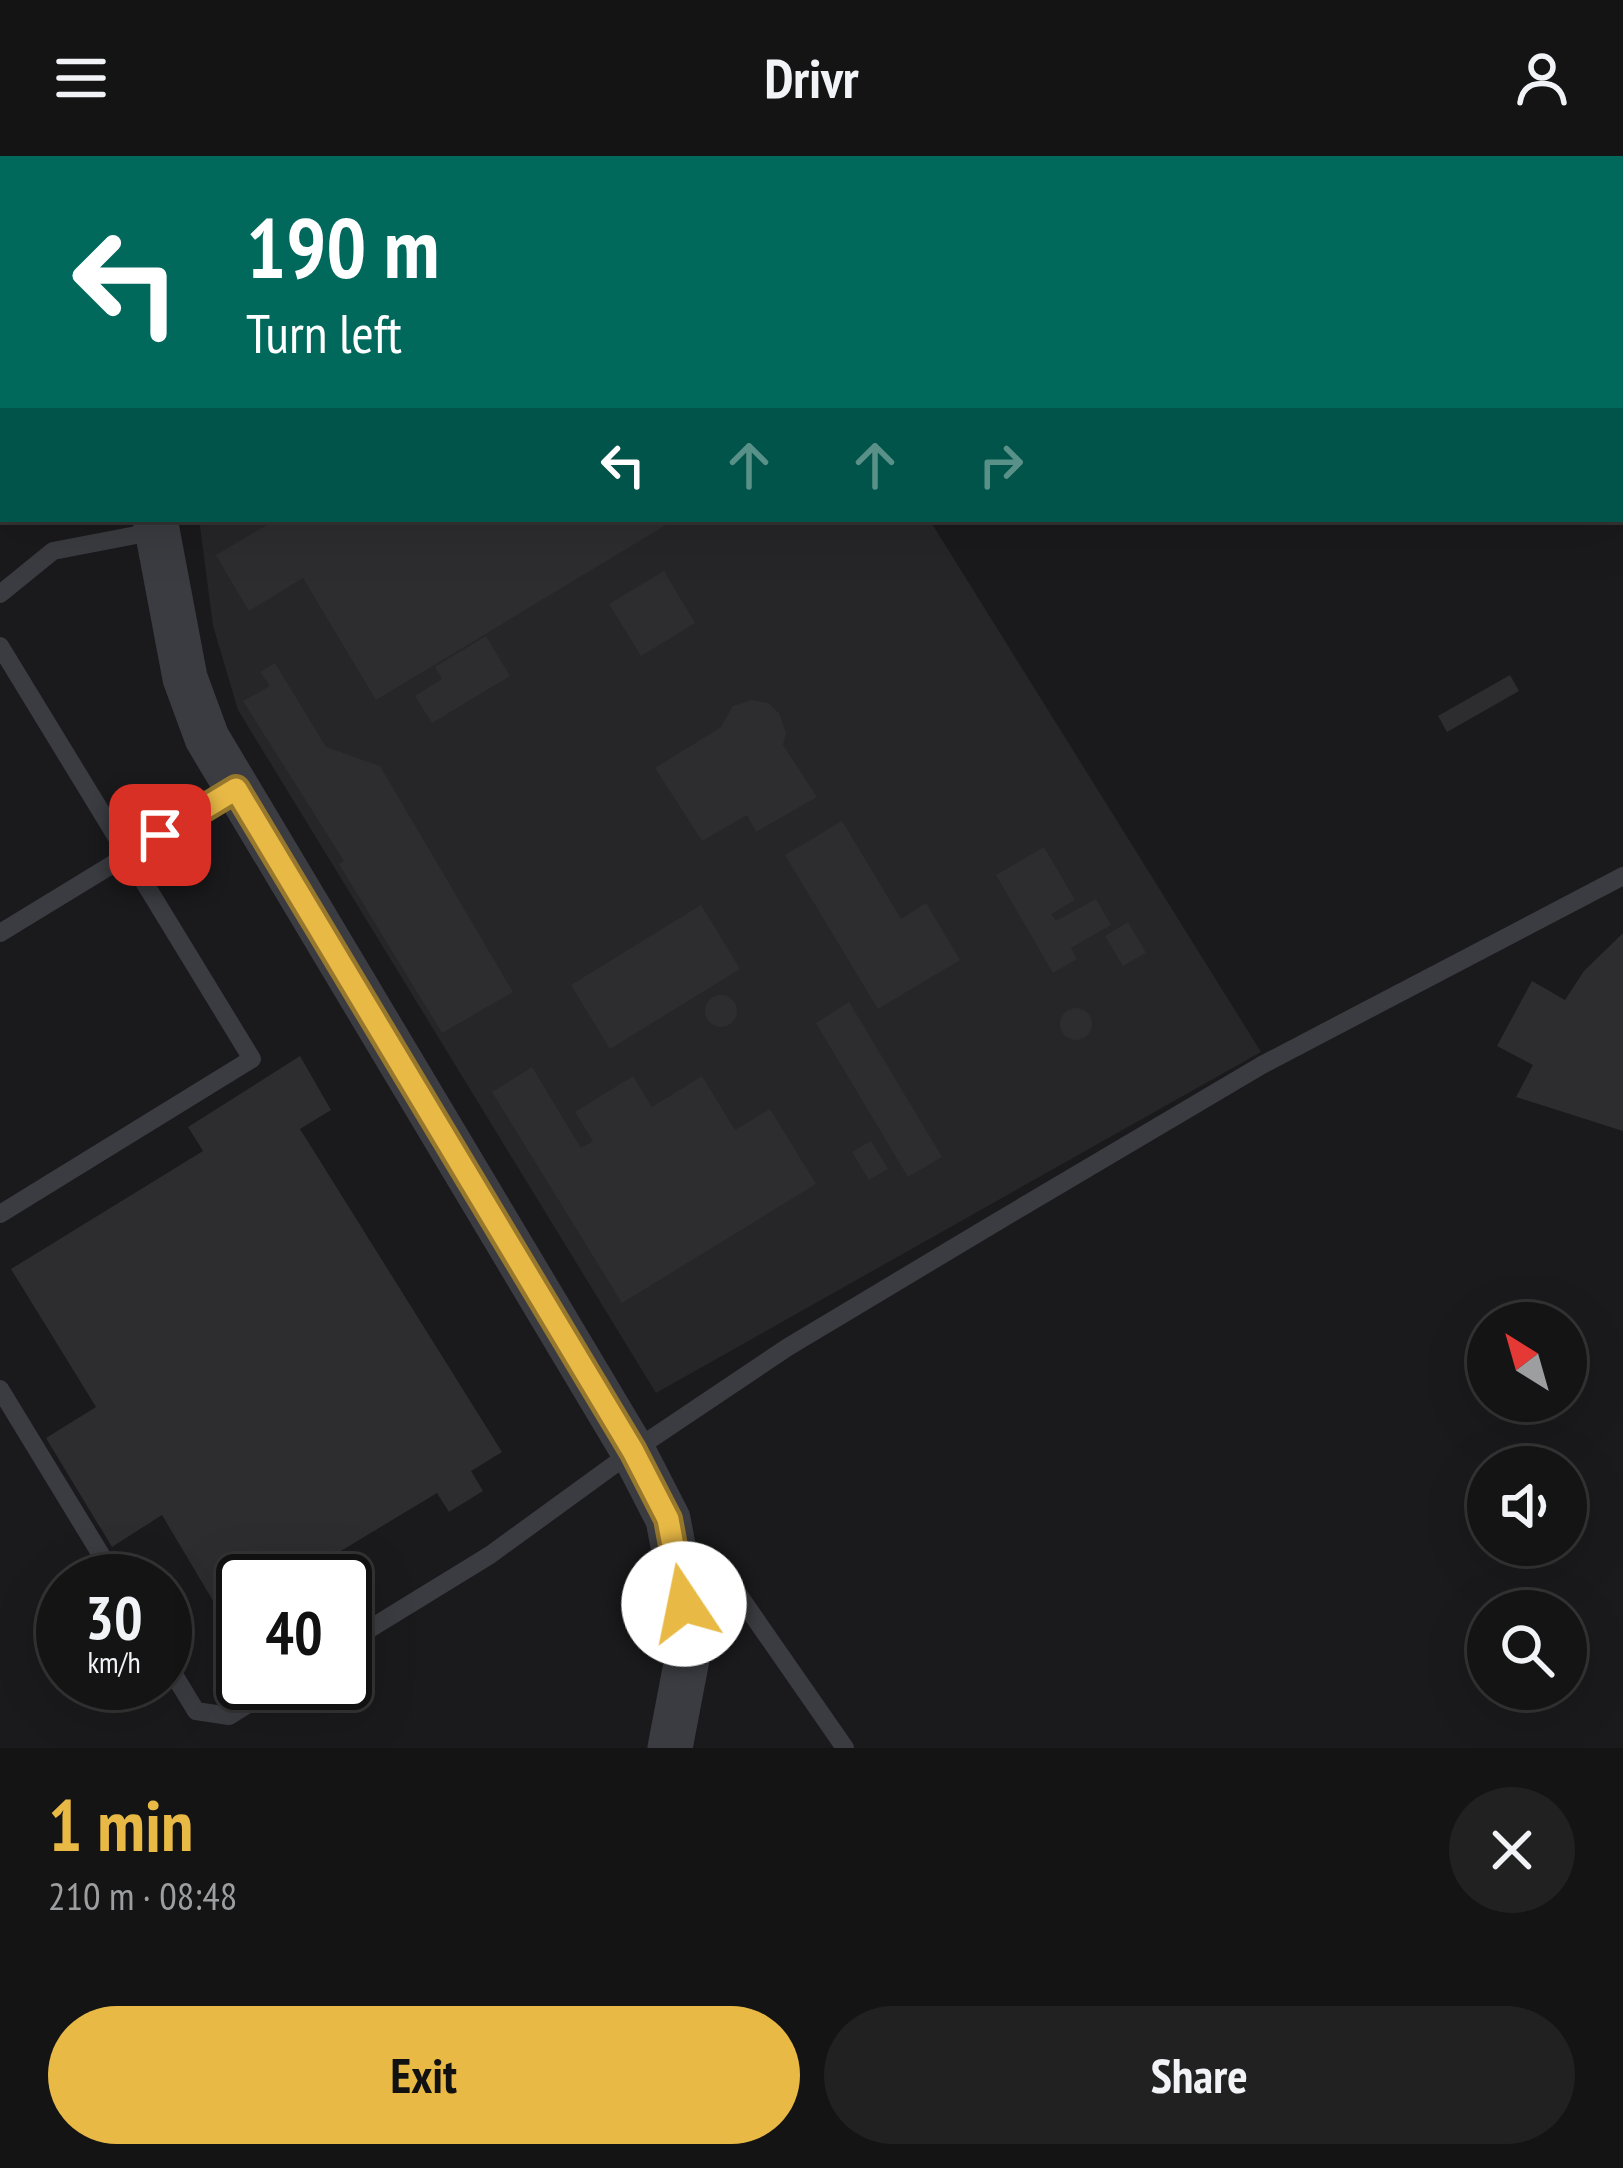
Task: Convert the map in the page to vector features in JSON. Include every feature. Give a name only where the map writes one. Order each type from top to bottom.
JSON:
[{"type":"street","points":[[156,525],[185,678],[207,738],[633,1451],[668,1519],[684,1604],[687,1659],[670,1748]]},
{"type":"lane","points":[[0,594],[53,551],[156,525]]},
{"type":"lane","points":[[0,1214],[252,1059],[2,654]]},
{"type":"lane","points":[[0,933],[236,789]]},
{"type":"lane","points":[[372,1628],[490,1555],[633,1451],[788,1348],[1262,1065],[1623,876]]},
{"type":"lane","points":[[0,1389],[101,1554]]},
{"type":"lane","points":[[674,1550],[729,1581],[845,1748]]},
{"type":"lane","points":[[192,1704],[196,1711],[229,1716],[239,1710]]},
{"type":"shaded area","points":[[199,522],[931,522],[1261,1052],[656,1393],[238,710],[213,626]]},
{"type":"building","points":[[671,522],[376,700],[303,578],[249,611],[228,576],[216,555],[270,523]]},
{"type":"building","points":[[664,571],[695,623],[641,656],[609,604]]},
{"type":"building","points":[[486,636],[510,676],[432,723],[415,696],[442,679],[435,667]]},
{"type":"building","points":[[275,663],[326,747],[380,766],[513,992],[442,1033],[339,864],[344,861],[243,701],[270,686],[260,672]]},
{"type":"building","points":[[1510,675],[1519,691],[1447,732],[1438,716]]},
{"type":"building","points":[[752,700],[768,703],[779,713],[786,733],[783,745],[817,797],[756,832],[747,815],[702,841],[655,768],[721,727],[733,706]]},
{"type":"building","points":[[842,821],[901,919],[926,903],[960,960],[878,1009],[785,855]]},
{"type":"building","points":[[1044,847],[1075,900],[1051,914],[1056,921],[1096,899],[1111,925],[1071,948],[1077,959],[1053,973],[996,875]]},
{"type":"building","points":[[701,905],[740,969],[610,1049],[571,985]]},
{"type":"building","points":[[1128,922],[1146,953],[1123,966],[1105,936]]},
{"type":"building","points":[[1623,933],[1623,1131],[1516,1097],[1533,1065],[1497,1046],[1532,981],[1565,1000],[1584,971]]},
{"type":"building","points":[[721,995],[733,999],[737,1011],[733,1023],[721,1027],[709,1023],[705,1011],[709,999]]},
{"type":"building","points":[[849,1002],[942,1157],[908,1177],[816,1023]]},
{"type":"building","points":[[1076,1008],[1087,1013],[1092,1024],[1087,1035],[1076,1040],[1065,1035],[1060,1024],[1065,1013]]},
{"type":"building","points":[[300,1056],[331,1110],[300,1129],[502,1452],[471,1471],[483,1491],[449,1512],[437,1493],[336,1554],[216,1554],[216,1606],[192,1565],[192,1554],[185,1554],[162,1515],[112,1547],[46,1438],[96,1407],[11,1269],[203,1151],[188,1127]]},
{"type":"building","points":[[532,1067],[581,1148],[593,1141],[575,1112],[633,1076],[652,1107],[702,1076],[735,1130],[770,1109],[816,1184],[622,1303],[492,1092]]},
{"type":"building","points":[[871,1141],[888,1169],[869,1180],[852,1152]]},
{"type":"route","points":[[160,835],[236,789],[633,1451],[668,1519],[684,1604]]}]
